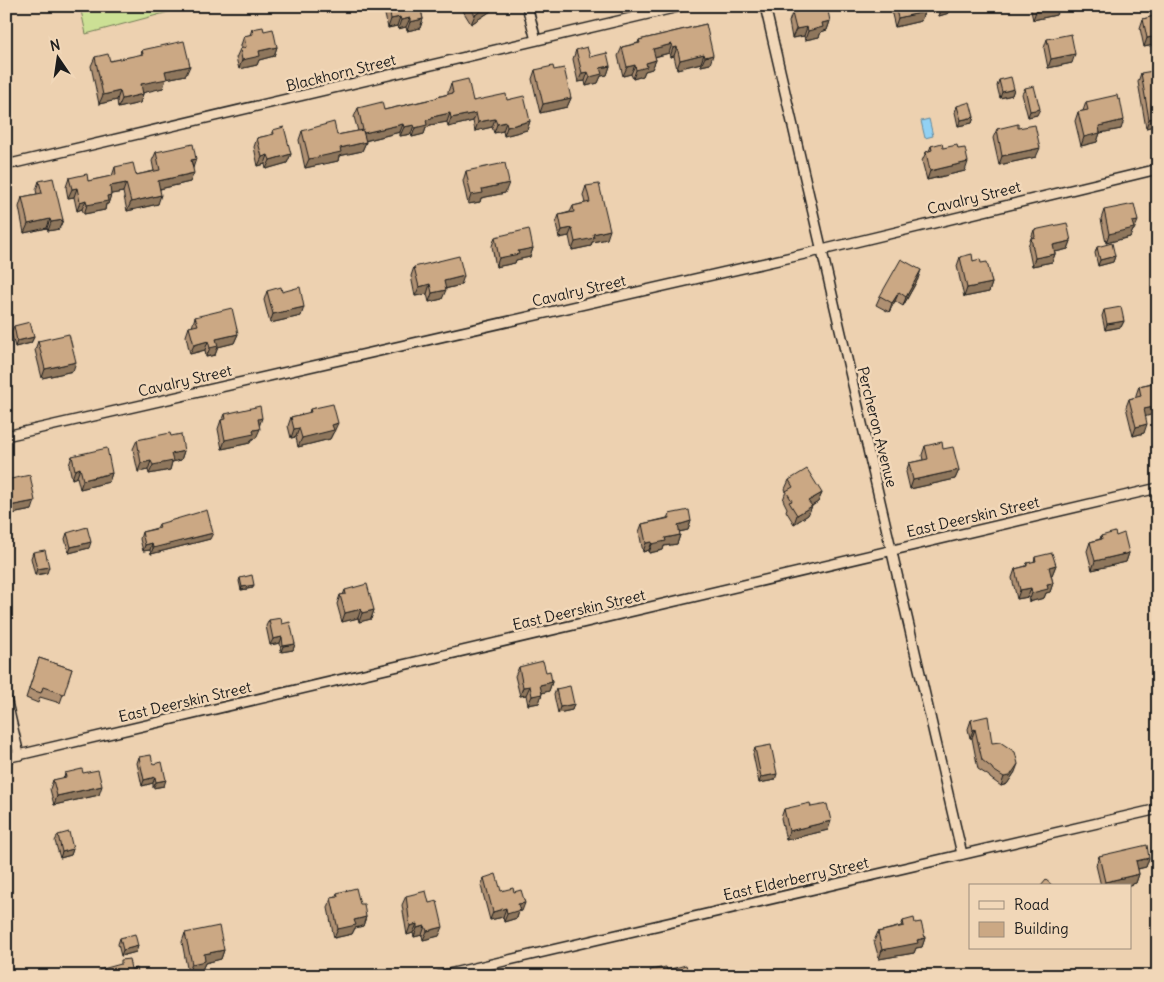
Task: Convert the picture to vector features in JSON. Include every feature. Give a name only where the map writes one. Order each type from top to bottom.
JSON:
[{"type":"street","points":[[527,6],[536,40]]},
{"type":"street","name":"Blackhorn Street","points":[[7,165],[682,6]]},
{"type":"street","name":"Percheron Avenue","points":[[765,6],[962,854]]},
{"type":"street","points":[[6,155],[7,165]]},
{"type":"street","name":"Cavalry Street","points":[[6,436],[822,250],[1158,169]]},
{"type":"street","name":"East Deerskin Street","points":[[6,758],[1158,488]]},
{"type":"street","points":[[6,698],[20,755]]},
{"type":"street","name":"East Elderberry Street","points":[[440,976],[1158,809]]},
{"type":"green space","points":[[80,6],[191,6],[86,34]]},
{"type":"water","points":[[929,119],[933,136],[925,138],[921,121]]},
{"type":"building","points":[[389,6],[420,6],[423,19],[410,22],[410,18],[401,20],[400,17],[391,19]]},
{"type":"building","points":[[469,6],[488,6],[475,15]]},
{"type":"building","points":[[808,6],[827,6],[830,21],[822,23],[823,27],[808,31],[807,27],[796,29],[792,13],[809,9]]},
{"type":"building","points":[[895,6],[923,6],[924,12],[898,18]]},
{"type":"building","points":[[1035,6],[1060,6],[1036,11]]},
{"type":"building","points":[[1158,15],[1158,36],[1147,38],[1143,19]]},
{"type":"building","points":[[706,24],[713,55],[705,57],[704,54],[680,60],[677,47],[673,48],[672,44],[653,49],[656,60],[646,63],[647,67],[636,70],[635,65],[627,67],[622,47],[640,43],[639,40]]},
{"type":"building","points":[[263,27],[264,31],[273,29],[277,47],[259,51],[260,56],[242,60],[240,49],[246,47],[244,36],[253,34],[252,29]]},
{"type":"building","points":[[1071,34],[1075,54],[1051,59],[1047,39]]},
{"type":"building","points":[[184,41],[190,66],[165,71],[167,79],[141,84],[143,94],[122,99],[120,91],[103,95],[95,57],[108,54],[110,61],[143,54],[142,50]]},
{"type":"building","points":[[587,47],[590,57],[607,53],[610,66],[600,68],[602,74],[590,77],[588,72],[582,73],[576,50]]},
{"type":"building","points":[[553,66],[554,70],[564,68],[571,98],[543,104],[535,70]]},
{"type":"building","points":[[1153,71],[1158,91],[1158,117],[1149,119],[1141,73]]},
{"type":"building","points":[[1011,77],[1014,89],[1002,92],[999,80]]},
{"type":"building","points":[[468,79],[473,101],[506,94],[507,100],[524,96],[530,121],[507,127],[506,122],[497,124],[495,119],[478,122],[476,113],[451,118],[450,113],[432,117],[432,119],[426,120],[427,125],[415,128],[414,125],[404,127],[403,124],[364,133],[363,131],[366,142],[340,148],[341,152],[309,159],[302,131],[334,122],[337,135],[363,130],[358,108],[382,102],[384,110],[437,98],[453,93],[451,83]]},
{"type":"building","points":[[1034,86],[1040,109],[1030,111],[1025,88]]},
{"type":"building","points":[[1117,95],[1118,100],[1120,99],[1124,120],[1099,126],[1100,133],[1084,137],[1078,112],[1088,110],[1086,102]]},
{"type":"building","points":[[970,102],[974,117],[961,120],[957,106]]},
{"type":"building","points":[[1018,124],[1018,128],[1035,125],[1040,148],[1002,156],[997,129]]},
{"type":"building","points":[[284,127],[291,154],[270,160],[268,155],[262,157],[257,138],[274,134],[273,130]]},
{"type":"building","points":[[942,143],[943,148],[957,145],[958,149],[965,148],[968,162],[930,171],[926,152],[932,150],[931,146]]},
{"type":"building","points":[[193,144],[196,159],[191,160],[194,173],[158,181],[161,195],[131,202],[126,183],[110,186],[111,195],[107,196],[108,201],[87,205],[86,200],[80,202],[77,188],[72,189],[69,178],[87,174],[88,181],[116,175],[115,167],[133,163],[136,175],[160,170],[156,152]]},
{"type":"building","points":[[505,163],[509,183],[482,189],[483,193],[471,195],[466,171]]},
{"type":"building","points":[[53,178],[63,220],[51,222],[50,219],[28,224],[22,197],[42,193],[39,181]]},
{"type":"building","points":[[599,184],[610,230],[593,234],[594,238],[575,242],[572,228],[562,230],[559,215],[574,212],[573,206],[590,202],[586,186]]},
{"type":"building","points":[[6,188],[10,200],[6,200]]},
{"type":"building","points":[[1134,204],[1138,221],[1132,222],[1134,228],[1109,234],[1104,210]]},
{"type":"building","points":[[6,210],[9,222],[6,223]]},
{"type":"building","points":[[1067,223],[1071,241],[1053,245],[1055,254],[1035,258],[1031,238],[1035,237],[1034,230]]},
{"type":"building","points":[[529,229],[533,248],[518,251],[519,254],[499,258],[495,237]]},
{"type":"building","points":[[1112,243],[1115,256],[1100,260],[1097,247]]},
{"type":"building","points":[[972,254],[973,261],[980,259],[981,263],[987,262],[992,283],[967,288],[960,257]]},
{"type":"building","points":[[459,256],[464,276],[444,281],[446,290],[432,293],[430,284],[419,287],[414,267]]},
{"type":"building","points":[[901,259],[921,270],[906,297],[899,292],[892,303],[880,296]]},
{"type":"building","points":[[281,287],[282,292],[300,287],[304,307],[273,314],[267,291]]},
{"type":"building","points":[[1121,307],[1124,321],[1107,324],[1104,310]]},
{"type":"building","points":[[232,308],[238,334],[216,339],[218,346],[210,348],[208,341],[194,345],[189,327],[198,325],[195,317]]},
{"type":"building","points":[[30,322],[34,337],[17,341],[14,326]]},
{"type":"building","points":[[69,334],[76,362],[45,369],[38,341]]},
{"type":"building","points":[[1158,382],[1158,406],[1144,409],[1147,424],[1136,427],[1129,399],[1141,396],[1139,386]]},
{"type":"building","points":[[333,404],[338,423],[332,425],[334,430],[302,438],[299,428],[294,429],[291,417],[311,412],[310,409]]},
{"type":"building","points":[[260,406],[262,418],[258,419],[260,429],[253,430],[254,434],[225,440],[221,420],[226,419],[225,414]]},
{"type":"building","points":[[170,433],[171,436],[181,434],[184,451],[171,454],[173,461],[153,465],[151,461],[141,463],[137,440]]},
{"type":"building","points":[[942,442],[943,449],[953,447],[959,470],[913,480],[909,463],[928,459],[925,446]]},
{"type":"building","points":[[107,448],[112,473],[83,480],[80,468],[75,470],[72,456]]},
{"type":"building","points":[[807,469],[822,493],[808,501],[812,506],[797,515],[789,502],[792,501],[786,491],[793,487],[789,480]]},
{"type":"building","points":[[30,475],[35,501],[9,506],[6,500],[6,480]]},
{"type":"building","points":[[207,510],[213,533],[153,548],[152,543],[145,545],[142,532],[160,528],[159,524]]},
{"type":"building","points":[[689,510],[691,521],[678,525],[680,535],[665,538],[666,541],[652,544],[652,542],[646,543],[642,524],[670,518],[669,514]]},
{"type":"building","points":[[87,527],[91,542],[71,547],[67,533]]},
{"type":"building","points":[[1115,532],[1116,536],[1124,533],[1129,553],[1095,561],[1090,542],[1102,539],[1101,536]]},
{"type":"building","points":[[45,550],[49,567],[37,569],[33,552]]},
{"type":"building","points":[[1052,553],[1056,565],[1049,567],[1053,583],[1047,584],[1048,589],[1032,593],[1031,588],[1020,590],[1015,569],[1036,561],[1035,557]]},
{"type":"building","points":[[252,575],[254,585],[242,587],[240,578]]},
{"type":"building","points":[[367,584],[374,610],[362,613],[361,609],[345,613],[340,595],[346,594],[345,590]]},
{"type":"building","points":[[281,618],[282,624],[290,622],[295,644],[283,646],[282,637],[273,639],[269,620]]},
{"type":"building","points":[[39,658],[72,669],[64,694],[43,687],[41,693],[29,689]]},
{"type":"building","points":[[543,661],[546,672],[550,671],[552,682],[540,685],[542,694],[532,696],[530,686],[523,687],[519,667]]},
{"type":"building","points":[[570,686],[574,704],[560,707],[556,689]]},
{"type":"building","points":[[988,716],[992,743],[1000,742],[1015,752],[1018,764],[1010,776],[1004,777],[982,760],[971,720]]},
{"type":"building","points":[[771,745],[777,774],[761,777],[755,748]]},
{"type":"building","points":[[151,755],[153,764],[162,762],[166,780],[156,782],[155,777],[144,780],[139,757]]},
{"type":"building","points":[[82,769],[83,773],[98,770],[102,786],[57,796],[53,780],[66,777],[65,773]]},
{"type":"building","points":[[810,803],[811,807],[827,804],[831,821],[789,831],[784,809]]},
{"type":"building","points":[[69,832],[73,849],[62,852],[58,835]]},
{"type":"building","points":[[1147,845],[1149,858],[1136,861],[1139,874],[1105,882],[1099,856]]},
{"type":"building","points":[[496,874],[501,891],[513,888],[514,892],[521,890],[525,903],[518,904],[520,910],[507,914],[506,908],[493,912],[484,878]]},
{"type":"building","points":[[1046,880],[1051,884],[1043,884]]},
{"type":"building","points":[[356,888],[360,904],[364,904],[366,917],[354,920],[356,925],[338,929],[331,898],[338,897],[337,893]]},
{"type":"building","points":[[426,891],[429,903],[437,901],[443,927],[427,931],[425,926],[417,928],[417,924],[410,926],[406,896]]},
{"type":"building","points":[[914,918],[915,923],[921,922],[925,938],[917,940],[918,943],[882,950],[878,932],[904,926],[903,921]]},
{"type":"building","points":[[219,926],[224,950],[204,954],[205,961],[192,964],[185,933]]},
{"type":"building","points":[[135,934],[138,946],[123,950],[120,938]]},
{"type":"building","points":[[129,959],[131,969],[137,968],[139,976],[93,976],[92,974],[121,964],[121,960]]},
{"type":"building","points":[[686,965],[689,976],[652,976],[650,970],[666,967],[667,970]]}]
